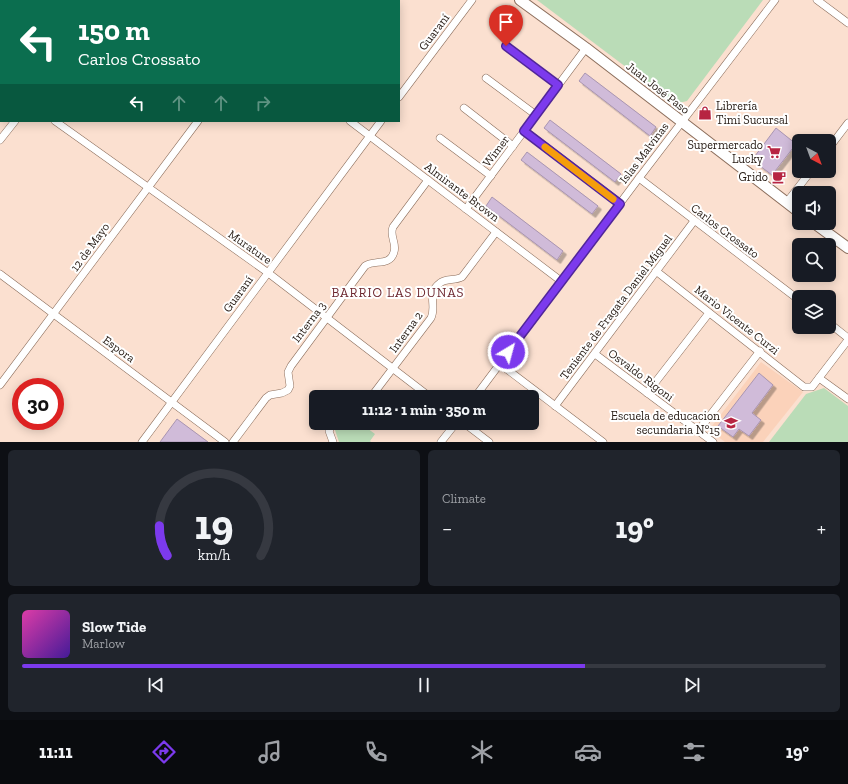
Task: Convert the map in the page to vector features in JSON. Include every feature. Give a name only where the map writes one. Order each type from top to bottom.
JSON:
[{"type":"main road","name":"Juan José Paso","points":[[520,0],[586,48],[792,206]]},
{"type":"main road","points":[[824,230],[848,248]]},
{"type":"street","name":"Guaraní","points":[[400,96],[472,0]]},
{"type":"street","name":"Islas Malvinas","points":[[480,390],[561,281],[775,0]]},
{"type":"street","points":[[817,0],[848,23]]},
{"type":"street","points":[[506,46],[558,85]]},
{"type":"street","name":"Wimer","points":[[466,208],[586,48]]},
{"type":"street","points":[[486,78],[536,115]]},
{"type":"street","points":[[464,108],[513,146]]},
{"type":"street","points":[[0,140],[14,122]]},
{"type":"street","name":"Murature","points":[[56,122],[267,272],[326,319],[420,390]]},
{"type":"street","name":"12 de Mayo","points":[[0,385],[54,315],[197,122]]},
{"type":"street","name":"Almirante Brown","points":[[351,122],[561,281]]},
{"type":"street","name":"Guaraní","points":[[142,442],[267,272],[380,122]]},
{"type":"street","points":[[836,139],[848,123]]},
{"type":"street","points":[[524,131],[620,204]]},
{"type":"street","points":[[440,138],[491,176]]},
{"type":"street","name":"Carlos Crossato","points":[[639,178],[792,295]]},
{"type":"street","points":[[787,202],[806,178]]},
{"type":"street","name":"Interna 3","points":[[233,442],[266,398],[288,390],[290,386],[288,372],[291,366],[365,266],[371,263],[384,262],[393,255],[395,246],[392,235],[392,227],[428,180]]},
{"type":"street","name":"Teniente de Fragata Daniel Miguel","points":[[555,406],[694,221]]},
{"type":"street","name":"Interna 2","points":[[376,390],[431,318],[433,309],[431,298],[435,288],[444,281],[462,277],[496,232]]},
{"type":"street","name":"Mario Vicente Curzi","points":[[656,272],[760,351],[804,387],[812,387],[820,378]]},
{"type":"street","name":"Espora","points":[[0,274],[225,442]]},
{"type":"street","points":[[647,393],[709,313]]},
{"type":"street","points":[[836,329],[848,339],[820,378],[848,399]]},
{"type":"street","points":[[698,431],[760,351]]},
{"type":"street","name":"Osvaldo Rigoni","points":[[595,354],[712,442]]},
{"type":"street","points":[[500,364],[603,442]]},
{"type":"street","points":[[330,430],[333,442]]},
{"type":"street","points":[[442,442],[451,430]]},
{"type":"street","points":[[473,430],[489,442]]},
{"type":"shaded area","points":[[761,362],[803,392],[763,442],[725,442],[709,430]]},
{"type":"green space","points":[[537,0],[763,0],[687,101],[675,104]]},
{"type":"green space","points":[[824,388],[848,406],[848,442],[769,442],[806,394]]},
{"type":"green space","points":[[335,430],[370,430],[375,434],[370,441],[371,442],[339,442]]},
{"type":"building","points":[[585,73],[656,127],[650,136],[579,81]]},
{"type":"building","points":[[550,120],[621,174],[615,182],[544,128]]},
{"type":"building","name":"Supermercado Lucky","points":[[776,128],[792,141],[792,149],[772,175],[752,160]]},
{"type":"building","points":[[527,152],[598,206],[592,214],[521,160]]},
{"type":"building","points":[[492,197],[563,251],[557,260],[486,206]]},
{"type":"building","points":[[759,373],[773,385],[752,413],[761,420],[749,436],[739,429],[733,437],[718,426]]},
{"type":"building","points":[[177,419],[208,442],[160,442]]},
{"type":"slow traffic","points":[[545,147],[613,199]]},
{"type":"place","name":"Librería Timi Sucursal","points":[[705,113]]},
{"type":"place","name":"Supermercado Lucky","points":[[774,152]]},
{"type":"place","name":"Grido","points":[[779,177]]},
{"type":"place","name":"Escuela de educacion secundaria Nº15","points":[[731,423]]},
{"type":"district","name":"BARRIO LAS DUNAS","points":[[398,292]]},
{"type":"route","points":[[506,46],[558,85],[524,131],[620,204],[508,352]]}]
